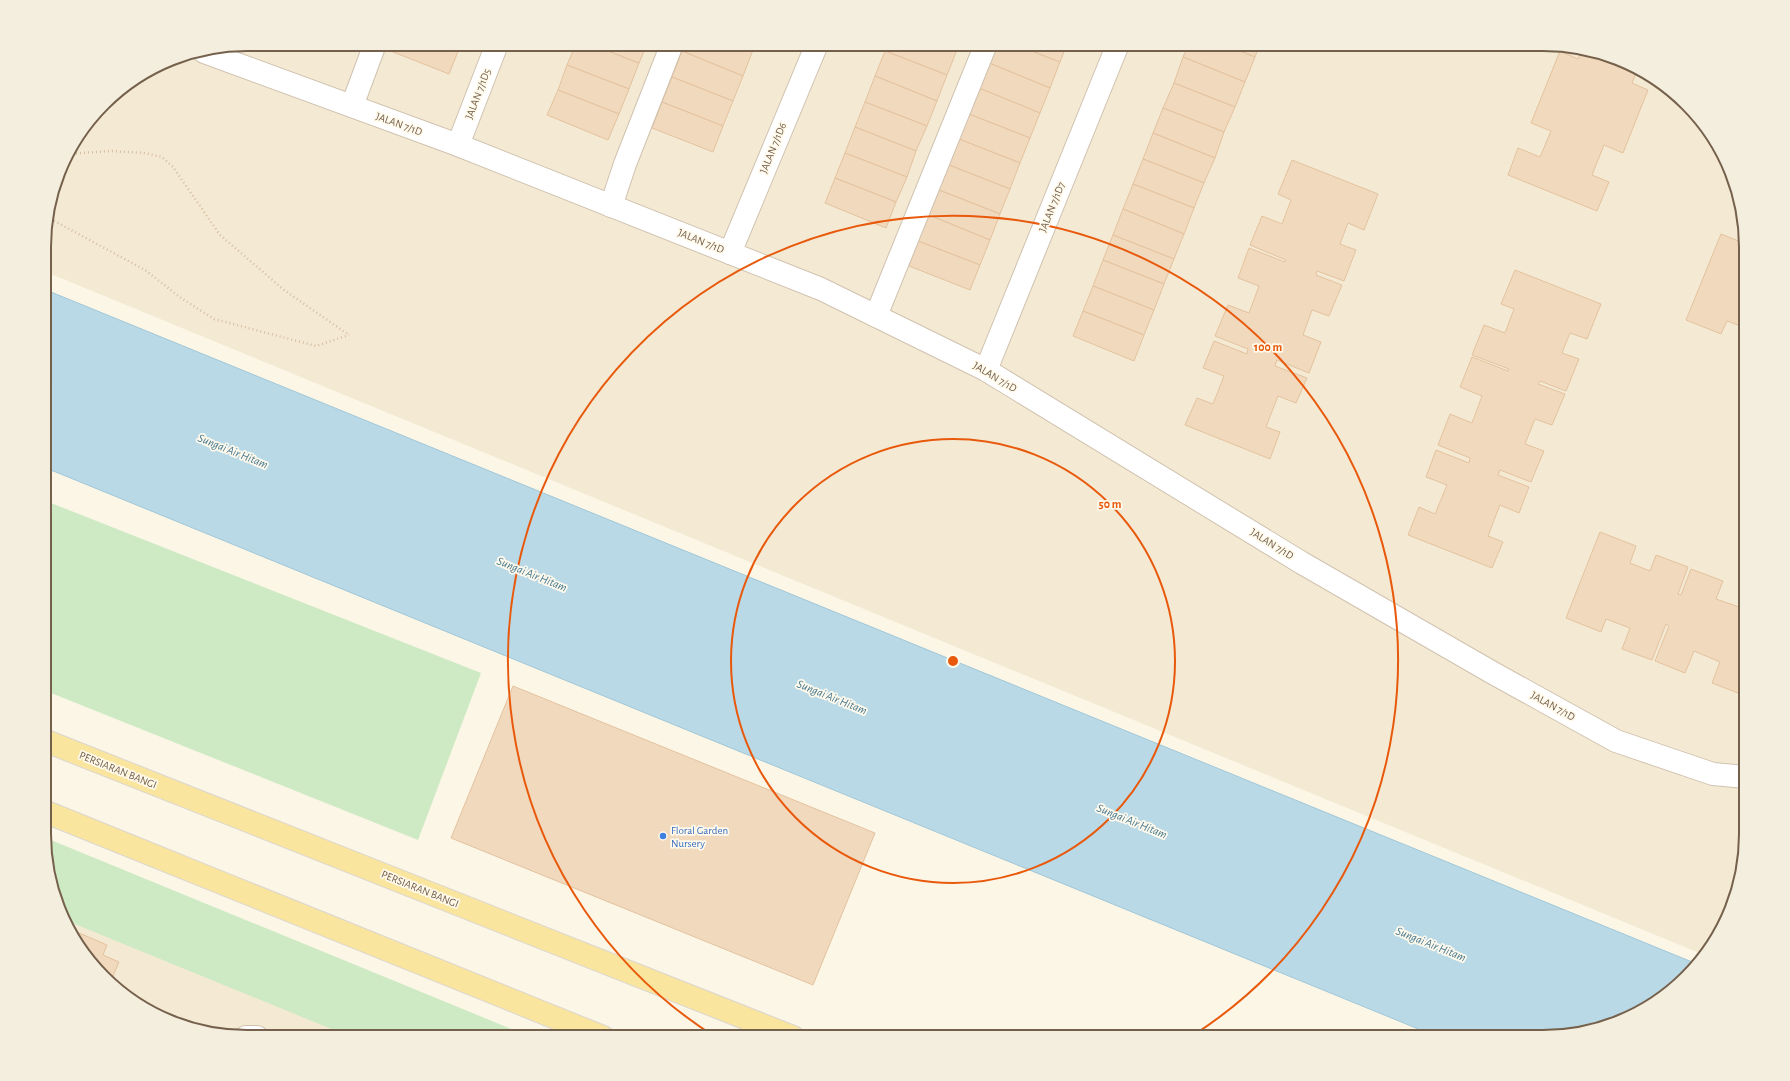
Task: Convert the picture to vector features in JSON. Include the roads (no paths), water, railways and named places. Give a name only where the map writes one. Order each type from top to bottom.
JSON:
[{"type":"main road","name":"PERSIARAN BANGI","points":[[51,743],[775,1030]]},
{"type":"main road","points":[[51,814],[586,1030]]},
{"type":"street","points":[[352,106],[372,51]]},
{"type":"street","name":"JALAN 7/1D5","points":[[458,145],[494,51]]},
{"type":"street","points":[[611,206],[625,164],[669,51]]},
{"type":"street","name":"JALAN 7/1D6","points":[[730,253],[814,51]]},
{"type":"street","points":[[876,316],[983,51]]},
{"type":"street","name":"JALAN 7/1D7","points":[[986,370],[1115,51]]},
{"type":"street","name":"JALAN 7/1D","points":[[211,55],[458,145],[821,289],[986,370],[1302,563],[1493,674],[1616,741],[1713,774],[1739,776]]},
{"type":"water","name":"Sungai Air Hitam","points":[[51,292],[1691,962],[1682,973],[1652,997],[1630,1010],[1606,1020],[1556,1030],[1421,1030],[51,470]]},
{"type":"place","name":"Floral Garden Nursery","points":[[663,836]]}]
